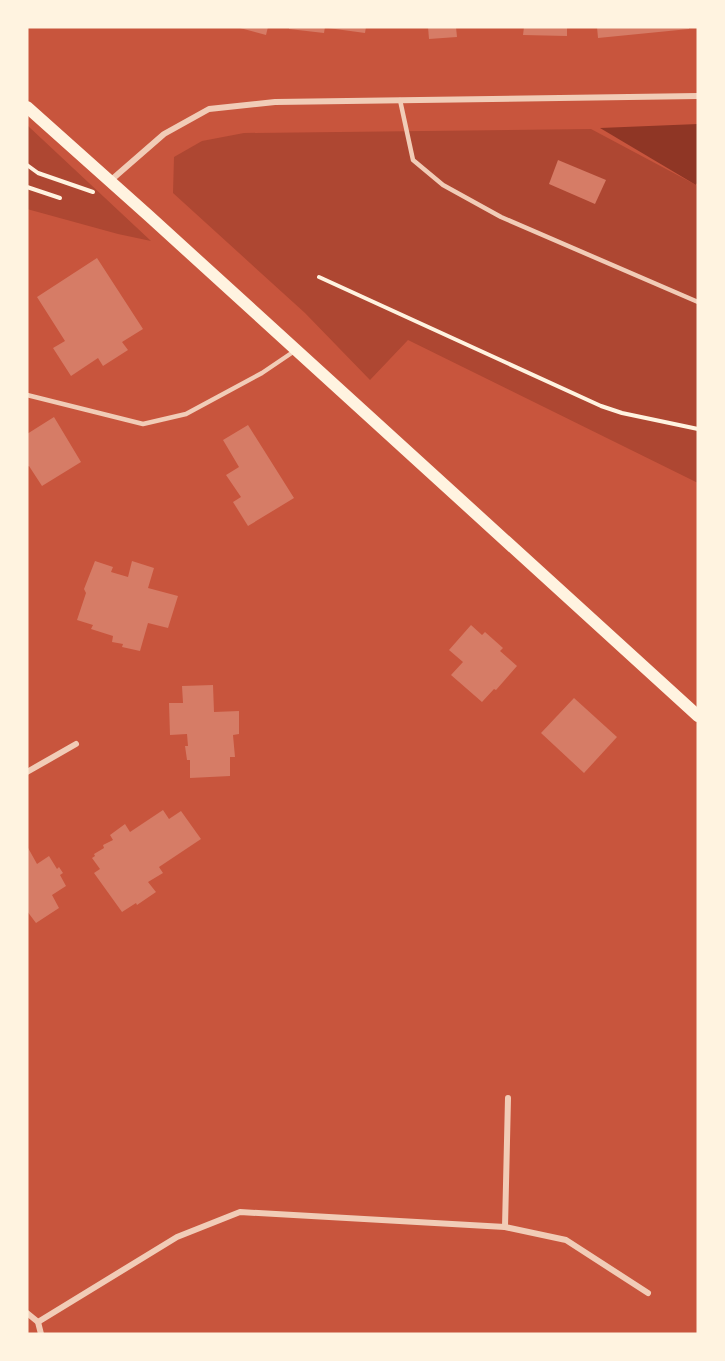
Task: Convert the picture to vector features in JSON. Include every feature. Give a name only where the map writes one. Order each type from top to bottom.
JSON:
[{"type":"main road","points":[[27,107],[698,716]]},
{"type":"street","points":[[110,181],[164,134],[209,109],[274,102],[698,96]]},
{"type":"street","points":[[27,772],[76,744]]},
{"type":"street","points":[[506,1227],[508,1098]]},
{"type":"street","points":[[38,1322],[177,1237],[240,1212],[506,1227],[566,1240],[648,1293]]},
{"type":"street","points":[[27,1313],[38,1322],[41,1334]]},
{"type":"lane","points":[[400,100],[413,160],[443,185],[501,217],[698,302]]},
{"type":"lane","points":[[27,395],[143,424],[186,414],[262,373],[296,350]]},
{"type":"path","points":[[27,165],[38,173],[102,194]]},
{"type":"path","points":[[27,187],[60,198]]},
{"type":"path","points":[[319,277],[601,406],[622,413],[698,429]]},
{"type":"shaded area","points":[[698,124],[698,181],[696,185],[600,128]]},
{"type":"shaded area","points":[[27,125],[151,241],[27,209]]},
{"type":"shaded area","points":[[591,129],[698,186],[698,483],[408,340],[370,380],[305,313],[173,193],[174,157],[202,141],[244,133]]},
{"type":"building","points":[[236,27],[268,27],[266,35]]},
{"type":"building","points":[[289,27],[325,27],[324,33],[289,29]]},
{"type":"building","points":[[328,27],[366,27],[365,33]]},
{"type":"building","points":[[428,27],[456,27],[457,37],[429,39]]},
{"type":"building","points":[[524,27],[567,27],[567,36],[523,35]]},
{"type":"building","points":[[597,27],[689,27],[689,29],[598,38]]},
{"type":"building","points":[[558,160],[606,180],[595,204],[549,184]]},
{"type":"building","points":[[97,258],[143,329],[122,342],[128,350],[103,366],[98,358],[71,376],[53,348],[65,341],[37,297]]},
{"type":"building","points":[[54,417],[81,462],[42,486],[29,466],[27,467],[27,434]]},
{"type":"building","points":[[248,425],[294,498],[248,526],[233,502],[241,497],[226,475],[239,467],[223,440]]},
{"type":"building","points":[[95,561],[113,567],[111,572],[128,577],[132,561],[154,568],[148,588],[178,596],[168,628],[148,623],[140,651],[122,647],[123,644],[112,642],[113,636],[91,629],[93,625],[77,620],[86,593],[84,589]]},
{"type":"building","points":[[471,625],[482,635],[485,632],[503,648],[500,651],[517,666],[482,702],[451,675],[463,662],[449,650]]},
{"type":"building","points":[[213,685],[214,712],[239,711],[239,734],[233,735],[235,757],[230,757],[230,776],[190,778],[190,760],[187,760],[185,746],[188,746],[187,734],[170,735],[169,703],[183,703],[182,686]]},
{"type":"building","points":[[574,698],[617,737],[584,773],[541,733]]},
{"type":"building","points":[[163,810],[169,819],[181,811],[201,839],[159,867],[163,873],[148,882],[156,892],[122,912],[94,873],[100,869],[92,858],[104,848],[103,845],[113,840],[110,835],[125,824],[130,832]]},
{"type":"building","points":[[27,846],[37,864],[49,856],[57,869],[59,867],[63,873],[60,875],[66,886],[52,895],[59,908],[36,923],[27,911]]}]
